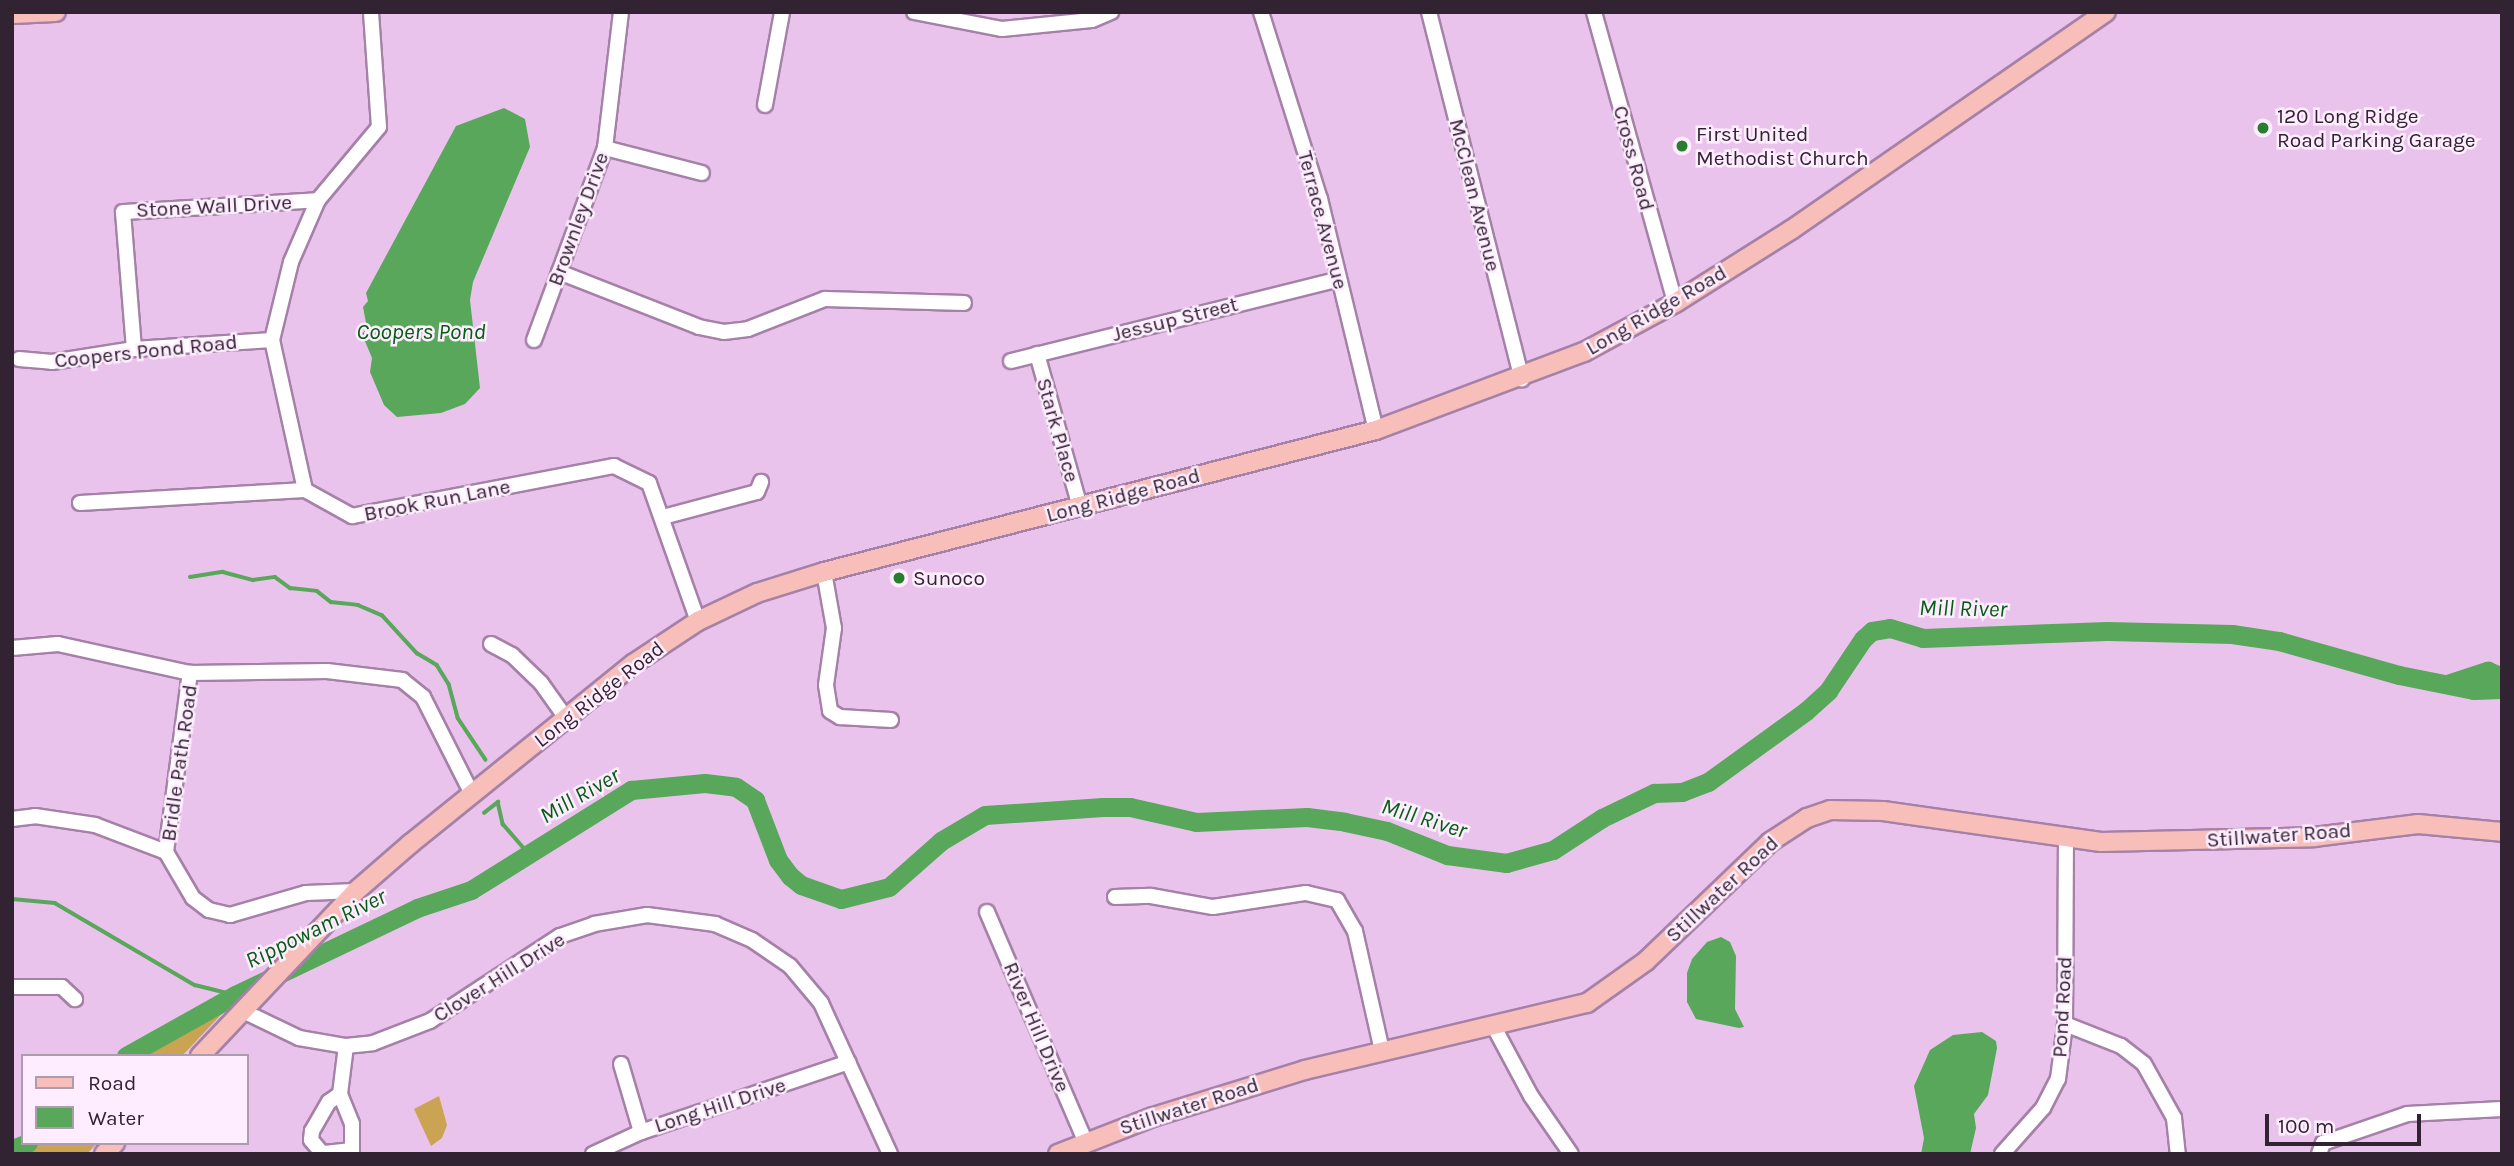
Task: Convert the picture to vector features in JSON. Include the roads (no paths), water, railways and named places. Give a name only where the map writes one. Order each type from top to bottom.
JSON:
[{"type":"main road","points":[[12,15],[56,12]]},
{"type":"main road","name":"Long Ridge Road","points":[[202,1054],[356,891],[633,664],[698,621],[757,593],[824,572],[1376,430],[1522,379],[1584,352],[1675,303],[1791,230],[2106,12]]},
{"type":"main road","name":"Stillwater Road","points":[[1058,1154],[1085,1141],[1239,1089],[1382,1052],[1569,1010],[1614,988],[1770,842],[1807,818],[1830,810],[1882,811],[2066,841],[2314,837],[2418,824],[2502,832]]},
{"type":"street","points":[[80,503],[305,490],[272,340],[291,262],[318,200],[379,127],[370,12]]},
{"type":"street","name":"Brownley Drive","points":[[534,340],[605,148],[621,12]]},
{"type":"street","points":[[765,105],[782,12]]},
{"type":"street","points":[[914,12],[1002,29],[1092,20],[1111,12]]},
{"type":"street","name":"Terrace Avenue","points":[[1261,12],[1320,200],[1376,430]]},
{"type":"street","name":"McClean Avenue","points":[[1429,12],[1522,379]]},
{"type":"street","name":"Cross Road","points":[[1594,12],[1675,303]]},
{"type":"street","points":[[605,148],[702,173]]},
{"type":"street","name":"Stone Wall Drive","points":[[134,349],[122,212],[318,200]]},
{"type":"street","points":[[559,272],[699,327],[724,332],[748,329],[825,299],[964,303]]},
{"type":"street","name":"Jessup Street","points":[[1011,361],[1339,279]]},
{"type":"street","name":"Coopers Pond Road","points":[[19,359],[51,362],[134,349],[272,340]]},
{"type":"street","name":"Stark Place","points":[[1037,354],[1080,507]]},
{"type":"street","name":"Brook Run Lane","points":[[305,490],[352,516],[614,466],[649,482],[698,621]]},
{"type":"street","points":[[663,517],[757,492],[761,482]]},
{"type":"street","points":[[824,572],[834,628],[826,685],[830,710],[840,717],[891,720]]},
{"type":"street","points":[[12,648],[58,643],[191,673],[327,671],[402,680],[423,697],[472,794]]},
{"type":"street","points":[[491,644],[512,655],[541,683],[566,718]]},
{"type":"street","name":"Bridle Path Road","points":[[166,852],[191,673]]},
{"type":"street","points":[[12,819],[35,816],[95,825],[166,852],[193,898],[209,910],[230,915],[306,893],[356,891]]},
{"type":"street","name":"Pond Road","points":[[2002,1154],[2043,1108],[2058,1079],[2065,1024],[2066,841]]},
{"type":"street","points":[[1115,897],[1151,896],[1213,907],[1306,893],[1337,900],[1355,931],[1382,1052]]},
{"type":"street","name":"River Hill Drive","points":[[987,912],[1085,1141]]},
{"type":"street","name":"Clover Hill Drive","points":[[243,1011],[299,1038],[346,1046],[399,1036],[430,1021],[560,936],[616,917],[647,915],[715,924],[752,940],[790,966],[821,1003],[890,1154]]},
{"type":"street","points":[[12,987],[62,987],[75,999]]},
{"type":"street","points":[[2065,1024],[2121,1046],[2144,1064],[2174,1118],[2178,1154]]},
{"type":"street","points":[[1494,1027],[1531,1096],[1571,1154]]},
{"type":"street","points":[[340,1094],[346,1046]]},
{"type":"street","name":"Long Hill Drive","points":[[593,1154],[642,1132],[849,1062]]},
{"type":"street","points":[[621,1063],[642,1132]]},
{"type":"street","points":[[2319,1154],[2323,1143],[2407,1114],[2502,1109]]},
{"type":"water","name":"Coopers Pond","points":[[504,108],[525,119],[530,147],[473,282],[470,300],[480,388],[465,404],[441,413],[397,417],[384,405],[370,372],[372,358],[362,334],[367,328],[363,307],[368,301],[366,293],[456,126]]},
{"type":"water","points":[[1721,937],[1730,942],[1736,956],[1735,1009],[1744,1027],[1696,1019],[1687,1002],[1687,973],[1692,959],[1707,942]]},
{"type":"water","points":[[1982,1032],[1996,1041],[1997,1048],[1988,1095],[1974,1114],[1976,1128],[1970,1154],[1921,1154],[1924,1138],[1914,1086],[1930,1050],[1953,1035]]},
{"type":"waterway","points":[[190,577],[223,572],[253,580],[275,577],[290,588],[317,591],[331,602],[358,605],[382,615],[417,653],[437,665],[449,684],[458,718],[486,760]]},
{"type":"waterway","name":"Mill River","points":[[130,1054],[235,995],[417,908],[471,890],[631,790],[705,783],[736,787],[755,800],[778,860],[790,876],[801,885],[841,899],[889,887],[941,841],[985,815],[1103,807],[1130,807],[1196,822],[1307,817],[1345,822],[1387,831],[1447,855],[1506,863],[1553,850],[1602,818],[1654,793],[1682,792],[1708,782],[1806,711],[1828,691],[1863,639],[1872,631],[1890,628],[1923,638],[2107,631],[2232,634],[2279,641],[2399,675],[2474,690],[2502,689]]},
{"type":"waterway","name":"Mill River","points":[[2450,683],[2488,671],[2502,677]]},
{"type":"waterway","points":[[484,813],[498,802],[503,824],[529,854]]},
{"type":"waterway","points":[[12,899],[55,903],[195,985],[235,995]]},
{"type":"waterway","name":"Rippowam River","points":[[12,1149],[23,1145]]},
{"type":"place","name":"120 Long Ridge Road Parking Garage","points":[[2263,128]]},
{"type":"place","name":"First United Methodist Church","points":[[1682,146]]},
{"type":"place","name":"Sunoco","points":[[899,578]]}]
